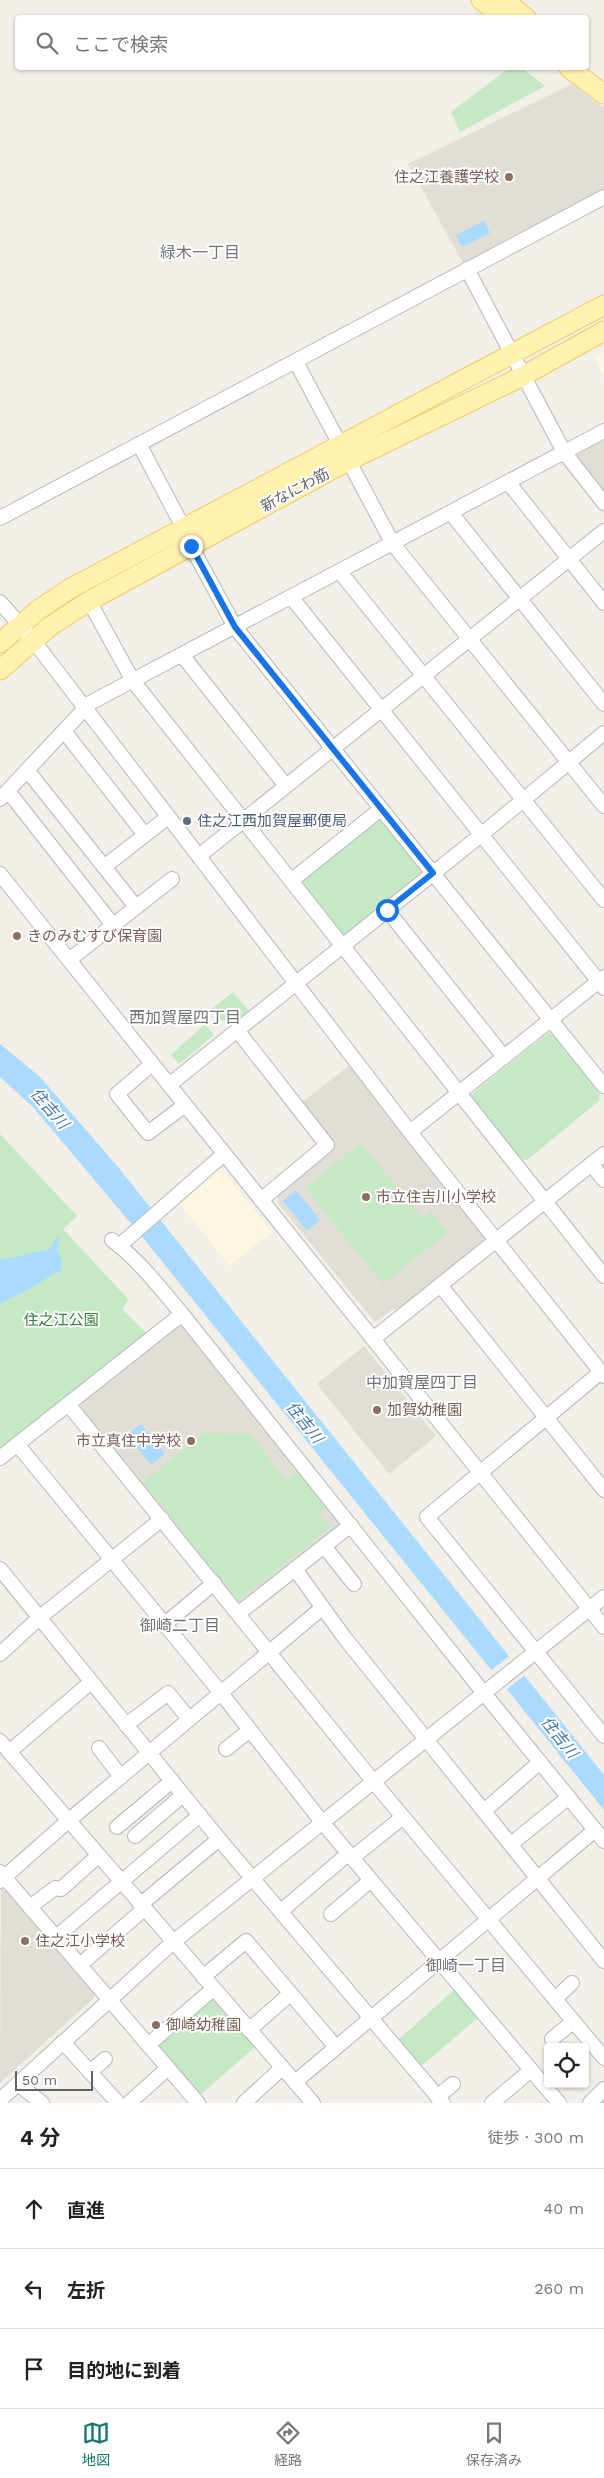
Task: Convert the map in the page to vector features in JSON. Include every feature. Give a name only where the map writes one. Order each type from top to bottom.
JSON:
[{"type":"main road","points":[[481,0],[500,15]]},
{"type":"main road","points":[[504,0],[522,15]]},
{"type":"main road","points":[[589,66],[604,78]]},
{"type":"main road","points":[[572,70],[604,94]]},
{"type":"main road","name":"新なにわ筋","points":[[0,670],[49,627],[187,538],[344,454],[512,354],[604,305]]},
{"type":"main road","name":"新なにわ筋","points":[[344,454],[524,376],[604,331]]},
{"type":"main road","name":"新なにわ筋","points":[[0,643],[38,610],[71,588],[187,538]]},
{"type":"street","points":[[0,518],[604,197]]},
{"type":"street","points":[[468,270],[564,452],[604,503]]},
{"type":"street","points":[[296,362],[393,544],[604,806]]},
{"type":"street","points":[[113,925],[4,795],[90,703],[292,598],[604,430]]},
{"type":"street","points":[[139,444],[235,627],[604,1086]]},
{"type":"street","points":[[508,482],[604,603]]},
{"type":"street","points":[[451,513],[604,704]]},
{"type":"street","points":[[199,856],[604,531]]},
{"type":"street","points":[[340,572],[604,900]]},
{"type":"street","points":[[292,598],[602,982],[550,1020],[410,1132]]},
{"type":"street","points":[[89,601],[133,681],[604,1276]]},
{"type":"street","points":[[0,602],[33,640],[297,982],[410,1132],[603,1374],[546,1417],[427,1517],[532,1653],[604,1736]]},
{"type":"street","points":[[182,655],[286,786]]},
{"type":"street","points":[[64,731],[145,835]]},
{"type":"street","points":[[169,1084],[433,873],[604,732]]},
{"type":"street","points":[[27,770],[136,907]]},
{"type":"street","points":[[292,880],[381,809]]},
{"type":"street","points":[[104,867],[168,817]]},
{"type":"street","points":[[0,874],[604,1627]]},
{"type":"street","points":[[69,960],[172,879]]},
{"type":"street","points":[[387,910],[504,1057]]},
{"type":"street","points":[[237,1030],[328,1145],[261,1200]]},
{"type":"street","points":[[152,1064],[117,1094],[148,1132],[185,1105]]},
{"type":"street","points":[[224,1154],[118,1243],[150,1275],[182,1314],[604,1841]]},
{"type":"street","points":[[373,1339],[604,1154]]},
{"type":"street","points":[[591,1164],[604,1180]]},
{"type":"street","points":[[440,1285],[604,1490]]},
{"type":"street","points":[[0,1458],[182,1314]]},
{"type":"street","points":[[68,1404],[403,1817],[604,2058]]},
{"type":"street","points":[[17,1444],[221,1693],[322,1822],[559,2103]]},
{"type":"street","points":[[0,1654],[39,1618],[162,1519]]},
{"type":"street","points":[[239,1613],[351,1525]]},
{"type":"street","points":[[324,1546],[354,1584]]},
{"type":"street","points":[[0,1569],[218,1838],[440,2100],[453,2084]]},
{"type":"street","points":[[295,1569],[322,1608],[425,1739],[604,1961]]},
{"type":"street","points":[[165,1624],[214,1583]]},
{"type":"street","points":[[0,2100],[172,1943],[485,1690],[604,1597]]},
{"type":"street","points":[[191,2101],[168,2068],[2,1877],[322,1608]]},
{"type":"street","points":[[91,1682],[5,1746],[172,1943],[313,2103]]},
{"type":"street","points":[[126,1725],[168,1693],[189,1720]]},
{"type":"street","points":[[226,1749],[250,1730]]},
{"type":"street","points":[[99,1748],[121,1777]]},
{"type":"street","points":[[484,1811],[540,1762]]},
{"type":"street","points":[[117,1827],[172,1781]]},
{"type":"street","points":[[132,1815],[139,1832],[183,1795]]},
{"type":"street","points":[[510,1844],[569,1797]]},
{"type":"street","points":[[56,1937],[200,1815]]},
{"type":"street","points":[[281,1911],[403,1817]]},
{"type":"street","points":[[295,2082],[335,2046],[595,1830]]},
{"type":"street","points":[[80,1965],[218,1838]]},
{"type":"street","points":[[30,1907],[55,1888],[61,1889],[98,1856]]},
{"type":"street","points":[[331,1914],[371,1880]]},
{"type":"street","points":[[203,1977],[246,1941],[335,2046]]},
{"type":"street","points":[[555,1999],[572,1983]]},
{"type":"street","points":[[148,2045],[213,1989]]},
{"type":"street","points":[[249,2030],[290,1994]]},
{"type":"street","points":[[552,2039],[573,2022]]},
{"type":"street","points":[[63,2042],[118,2103]]},
{"type":"street","points":[[90,2072],[105,2059]]},
{"type":"street","points":[[129,2103],[168,2068]]},
{"type":"street","points":[[244,2103],[282,2068]]},
{"type":"street","points":[[492,2103],[531,2070]]},
{"type":"street","points":[[18,2084],[42,2103]]},
{"type":"street","points":[[590,2103],[604,2089]]},
{"type":"shaded area","name":"住之江養護学校","points":[[572,84],[604,108],[604,189],[463,263],[408,164]]},
{"type":"shaded area","points":[[604,352],[604,377],[594,357]]},
{"type":"shaded area","points":[[604,440],[604,493],[577,459],[578,453]]},
{"type":"shaded area","name":"市立住吉川小学校","points":[[350,1065],[484,1235],[483,1241],[397,1311],[394,1308],[377,1321],[374,1321],[277,1202],[279,1191],[335,1146],[301,1103]]},
{"type":"shaded area","points":[[219,1166],[272,1232],[229,1266],[178,1201]]},
{"type":"shaded area","name":"市立真住中学校","points":[[179,1325],[185,1326],[340,1518],[340,1526],[244,1604],[237,1603],[80,1409],[81,1403]]},
{"type":"shaded area","name":"加賀幼稚園","points":[[364,1346],[436,1436],[389,1474],[317,1384]]},
{"type":"shaded area","name":"住之江小学校","points":[[1,1889],[7,1890],[94,1992],[94,1998],[0,2083]]},
{"type":"green space","points":[[506,70],[525,70],[545,86],[460,132],[451,112]]},
{"type":"green space","points":[[376,819],[382,820],[421,869],[421,875],[347,934],[341,934],[302,883]]},
{"type":"green space","points":[[233,992],[249,1011],[235,1022],[232,1019],[222,1021],[212,1009]]},
{"type":"green space","points":[[205,1024],[214,1035],[179,1064],[171,1055]]},
{"type":"green space","points":[[548,1033],[554,1034],[600,1091],[599,1101],[527,1160],[520,1159],[472,1099],[472,1094]]},
{"type":"green space","name":"住之江公園","points":[[0,1134],[77,1216],[63,1229],[129,1300],[122,1309],[146,1333],[0,1450]]},
{"type":"green space","points":[[361,1143],[422,1218],[431,1211],[448,1232],[383,1284],[305,1188]]},
{"type":"green space","points":[[204,1433],[250,1434],[287,1481],[299,1472],[327,1507],[319,1514],[330,1527],[238,1601],[143,1482]]},
{"type":"green space","points":[[455,1989],[480,2016],[419,2068],[396,2042]]},
{"type":"green space","points":[[207,1999],[215,1999],[255,2047],[198,2097],[156,2048],[157,2043]]},
{"type":"water","points":[[484,221],[490,233],[462,247],[456,235]]},
{"type":"water","name":"住吉川","points":[[0,1044],[40,1077],[118,1167],[604,1775],[604,1810],[144,1239],[33,1107],[0,1077]]},
{"type":"water","points":[[296,1190],[320,1220],[307,1231],[283,1201]]},
{"type":"water","points":[[57,1237],[60,1238],[57,1250],[62,1261],[61,1273],[56,1272],[0,1304],[0,1258],[6,1259],[50,1249]]},
{"type":"water","points":[[141,1424],[165,1454],[151,1465],[127,1435]]},
{"type":"pier","points":[[511,1655],[526,1674],[505,1691],[489,1672]]},
{"type":"waterway","points":[[601,2103],[604,2100]]},
{"type":"place","name":"住之江養護学校","points":[[509,177]]},
{"type":"place","name":"住之江西加賀屋郵便局","points":[[187,821]]},
{"type":"place","name":"きのみむすび保育園","points":[[17,936]]},
{"type":"place","name":"市立住吉川小学校","points":[[366,1197]]},
{"type":"place","name":"加賀幼稚園","points":[[377,1410]]},
{"type":"place","name":"市立真住中学校","points":[[191,1441]]},
{"type":"place","name":"住之江小学校","points":[[25,1941]]},
{"type":"place","name":"御崎幼稚園","points":[[156,2025]]},
{"type":"district","name":"緑木一丁目","points":[[200,252]]},
{"type":"district","name":"西加賀屋四丁目","points":[[185,1017]]},
{"type":"district","name":"中加賀屋四丁目","points":[[422,1382]]},
{"type":"district","name":"御崎二丁目","points":[[180,1625]]},
{"type":"district","name":"御崎一丁目","points":[[466,1965]]},
{"type":"route","points":[[191,546],[235,627],[433,873],[387,910]]}]
